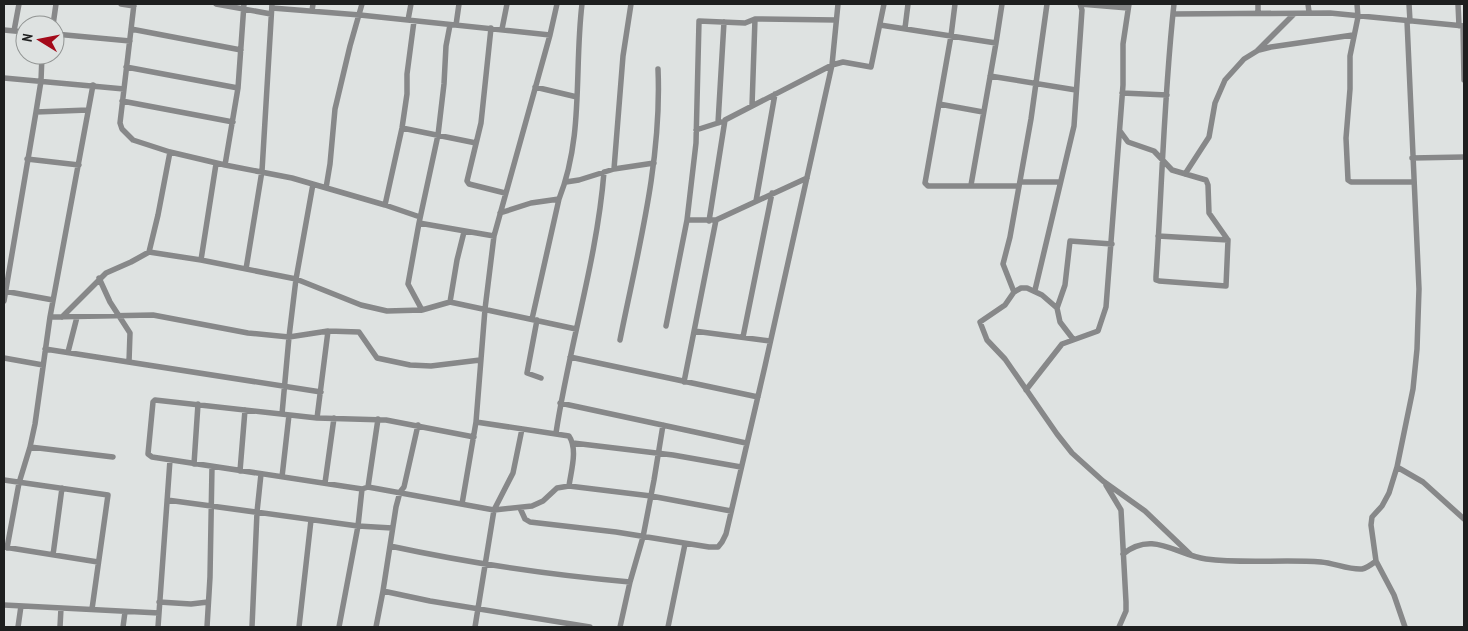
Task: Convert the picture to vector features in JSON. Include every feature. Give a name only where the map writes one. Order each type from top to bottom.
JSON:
[{"type":"street","points":[[4,30],[14,31],[19,4]]},
{"type":"street","points":[[121,4],[134,5],[120,123],[122,129],[133,140],[216,164],[262,171],[313,184],[384,205],[419,220],[464,232],[494,236]]},
{"type":"street","points":[[216,4],[360,15],[550,35]]},
{"type":"street","points":[[312,11],[313,4]]},
{"type":"street","points":[[326,188],[335,109],[362,4]]},
{"type":"street","points":[[384,205],[402,128],[407,94],[411,21],[410,4]]},
{"type":"street","points":[[422,310],[408,284],[419,220],[438,135],[453,25],[460,4]]},
{"type":"street","points":[[502,29],[506,4]]},
{"type":"street","points":[[462,504],[476,422],[480,360],[494,236],[557,4]]},
{"type":"street","points":[[541,378],[527,373],[535,320],[559,199],[566,182],[574,145],[578,42],[582,4]]},
{"type":"street","points":[[614,169],[623,56],[630,4]]},
{"type":"street","points":[[520,508],[525,519],[530,522],[592,528],[709,547],[718,547],[722,542],[726,534],[758,397],[821,107],[832,66],[838,4]]},
{"type":"street","points":[[696,130],[725,120],[832,66],[843,62],[871,66],[884,4]]},
{"type":"street","points":[[905,28],[908,4]]},
{"type":"street","points":[[955,4],[951,36],[924,183],[928,186],[1060,182]]},
{"type":"street","points":[[971,185],[1002,4]]},
{"type":"street","points":[[1014,292],[1003,264],[1010,237],[1037,84],[1047,4]]},
{"type":"street","points":[[1026,390],[1060,346],[1098,330],[1106,307],[1120,131],[1123,44],[1128,6],[1080,4],[1082,10],[1074,126],[1035,290]]},
{"type":"street","points":[[1120,131],[1128,142],[1150,149],[1163,162],[1172,170],[1206,180],[1208,185],[1209,213],[1228,240],[1226,286],[1156,280],[1158,236],[1163,162],[1167,95],[1174,4]]},
{"type":"street","points":[[1258,4],[1258,13]]},
{"type":"street","points":[[1308,4],[1309,12]]},
{"type":"street","points":[[1357,4],[1358,17],[1350,56],[1351,83],[1346,138],[1348,180],[1351,182],[1413,182]]},
{"type":"street","points":[[1405,627],[1394,595],[1376,562],[1371,532],[1372,517],[1382,506],[1397,467],[1413,389],[1417,349],[1419,289],[1412,158],[1409,4]]},
{"type":"street","points":[[1458,4],[1462,26],[1464,80]]},
{"type":"street","points":[[225,165],[238,88],[244,6]]},
{"type":"street","points":[[246,269],[262,171],[271,8]]},
{"type":"street","points":[[1173,14],[1294,14],[1309,12],[1462,26]]},
{"type":"street","points":[[1185,174],[1209,137],[1216,98],[1225,80],[1244,59],[1257,51],[1294,14]]},
{"type":"street","points":[[666,326],[687,220],[696,130],[698,24],[702,21],[745,22],[756,19],[836,20]]},
{"type":"street","points":[[752,106],[756,19]]},
{"type":"street","points":[[718,123],[724,22]]},
{"type":"street","points":[[880,25],[996,43]]},
{"type":"street","points":[[491,28],[483,103],[467,183],[505,193]]},
{"type":"street","points":[[131,29],[241,50]]},
{"type":"street","points":[[65,35],[130,41]]},
{"type":"street","points":[[1257,51],[1270,47],[1353,35]]},
{"type":"street","points":[[4,301],[41,81],[42,65]]},
{"type":"street","points":[[126,67],[238,88]]},
{"type":"street","points":[[620,340],[654,163],[659,102],[658,69]]},
{"type":"street","points":[[990,76],[1076,90]]},
{"type":"street","points":[[4,78],[124,89]]},
{"type":"street","points":[[93,85],[50,317],[35,424],[19,483],[5,548],[98,562]]},
{"type":"street","points":[[535,87],[577,98]]},
{"type":"street","points":[[1122,93],[1167,95]]},
{"type":"street","points":[[756,201],[775,94]]},
{"type":"street","points":[[122,101],[233,122]]},
{"type":"street","points":[[938,104],[984,112]]},
{"type":"street","points":[[36,112],[88,110]]},
{"type":"street","points":[[708,221],[725,120]]},
{"type":"street","points":[[402,128],[476,143]]},
{"type":"street","points":[[148,252],[158,216],[170,152]]},
{"type":"street","points":[[1412,158],[1464,156]]},
{"type":"street","points":[[27,159],[79,165]]},
{"type":"street","points":[[566,182],[614,169],[654,163]]},
{"type":"street","points":[[201,260],[216,164]]},
{"type":"street","points":[[556,433],[560,403],[596,236],[602,201],[604,172]]},
{"type":"street","points":[[687,220],[716,220],[807,178]]},
{"type":"street","points":[[282,477],[289,337],[296,279],[313,184]]},
{"type":"street","points":[[743,337],[772,193]]},
{"type":"street","points":[[500,213],[531,203],[559,199]]},
{"type":"street","points":[[684,382],[716,220]]},
{"type":"street","points":[[450,302],[464,232]]},
{"type":"street","points":[[1158,236],[1228,240]]},
{"type":"street","points":[[1073,339],[1060,322],[1057,308],[1066,285],[1070,242],[1112,244]]},
{"type":"street","points":[[62,317],[99,278],[148,252],[201,260],[296,279],[361,304],[388,311],[422,310],[450,302],[576,329]]},
{"type":"street","points":[[99,278],[118,315],[130,333],[129,362]]},
{"type":"street","points":[[1057,308],[1035,290],[1021,288],[1014,292],[1005,305],[982,320],[980,325],[987,340],[1006,359],[1072,453],[1103,481],[1145,511],[1191,554]]},
{"type":"street","points":[[5,291],[53,300]]},
{"type":"street","points":[[50,317],[153,315],[248,333],[289,337],[328,331],[359,332],[378,358],[410,365],[431,366],[480,360]]},
{"type":"street","points":[[68,352],[78,317]]},
{"type":"street","points":[[318,418],[328,331]]},
{"type":"street","points":[[694,331],[770,341]]},
{"type":"street","points":[[45,349],[321,392]]},
{"type":"street","points":[[570,357],[758,397]]},
{"type":"street","points":[[4,358],[43,365]]},
{"type":"street","points":[[474,437],[418,425],[378,420],[318,418],[156,400],[153,402],[148,454],[152,458],[400,492],[494,510],[539,504],[557,488],[569,486],[651,496],[731,511]]},
{"type":"street","points":[[560,403],[746,443]]},
{"type":"street","points":[[194,464],[198,404]]},
{"type":"street","points":[[240,471],[245,410]]},
{"type":"street","points":[[326,483],[334,418]]},
{"type":"street","points":[[339,627],[378,420]]},
{"type":"street","points":[[476,422],[569,436],[573,443],[569,486]]},
{"type":"street","points":[[376,627],[392,528],[400,492],[406,482],[418,425]]},
{"type":"street","points":[[620,627],[643,537],[663,425]]},
{"type":"street","points":[[475,627],[494,510],[512,473],[522,429]]},
{"type":"street","points":[[573,443],[658,453],[741,467]]},
{"type":"street","points":[[30,447],[114,457]]},
{"type":"street","points":[[158,627],[170,460]]},
{"type":"street","points":[[207,627],[212,467]]},
{"type":"street","points":[[1397,467],[1423,482],[1464,520]]},
{"type":"street","points":[[252,627],[257,512],[261,474]]},
{"type":"street","points":[[4,480],[108,495],[92,609]]},
{"type":"street","points":[[1103,481],[1121,510],[1126,611],[1119,627]]},
{"type":"street","points":[[53,555],[62,488]]},
{"type":"street","points":[[167,500],[358,526],[392,528]]},
{"type":"street","points":[[299,627],[311,520]]},
{"type":"street","points":[[668,627],[684,544]]},
{"type":"street","points":[[1123,554],[1130,548],[1140,544],[1154,544],[1204,559],[1237,562],[1270,560],[1323,562],[1361,569],[1376,562]]},
{"type":"street","points":[[390,546],[485,564],[630,582]]},
{"type":"street","points":[[383,591],[590,627]]},
{"type":"street","points":[[159,602],[191,604],[208,602]]},
{"type":"street","points":[[4,605],[125,612],[159,612]]},
{"type":"street","points":[[18,627],[21,606]]},
{"type":"street","points":[[60,627],[61,608]]},
{"type":"street","points":[[123,627],[125,612]]}]
